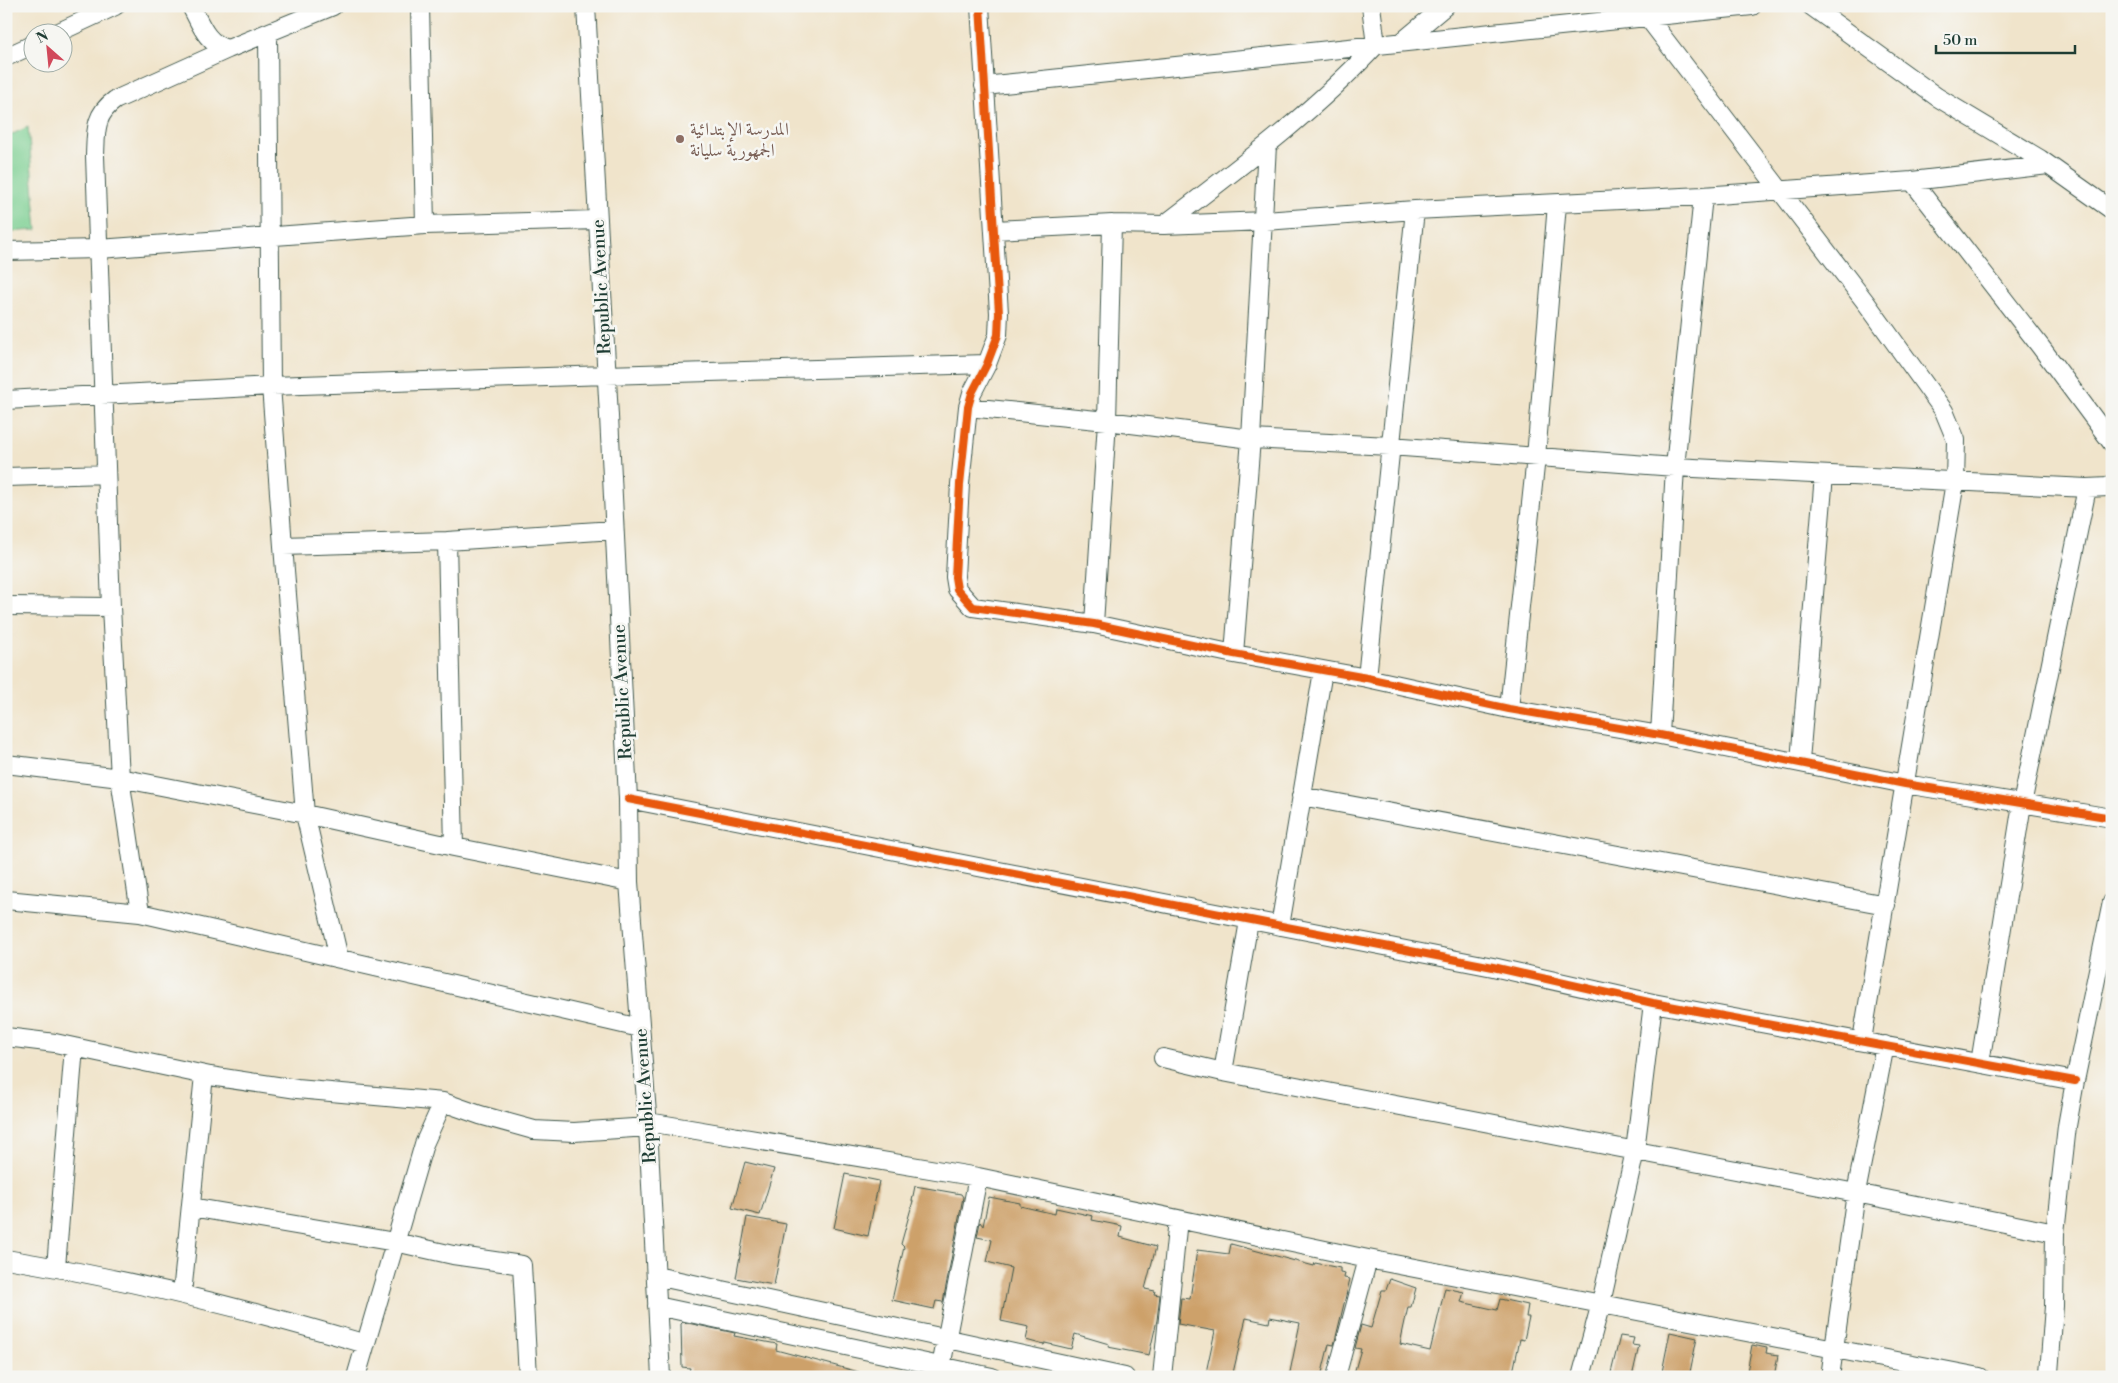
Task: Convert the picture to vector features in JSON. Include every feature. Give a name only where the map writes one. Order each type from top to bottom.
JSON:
[{"type":"street","points":[[72,26],[115,6]]},
{"type":"street","points":[[191,6],[211,41],[218,48],[228,49]]},
{"type":"street","points":[[140,912],[120,778],[110,607],[95,156],[96,128],[105,107],[115,100],[228,49],[333,6]]},
{"type":"street","points":[[420,6],[425,226]]},
{"type":"street","name":"Republic Avenue","points":[[586,6],[628,799],[629,882],[648,1124],[661,1377]]},
{"type":"street","points":[[980,6],[995,230],[998,335],[987,364],[972,393],[968,407],[960,484],[955,577],[957,589],[973,607],[1094,624],[1234,654],[1367,678],[1509,709],[1660,734],[1906,784],[2112,818]]},
{"type":"street","points":[[1371,6],[1376,45]]},
{"type":"street","points":[[1402,42],[1445,6]]},
{"type":"street","points":[[984,86],[1376,45],[1643,12],[1752,6]]},
{"type":"street","points":[[1811,6],[1937,97],[2048,165],[2112,210]]},
{"type":"street","points":[[1643,12],[1778,191],[1861,297],[1944,411],[1956,440],[1955,482],[1862,1040]]},
{"type":"street","points":[[268,34],[271,386],[283,546],[305,814],[339,958]]},
{"type":"street","points":[[1164,225],[1267,145],[1335,86],[1376,45]]},
{"type":"street","points":[[6,57],[22,50]]},
{"type":"street","points":[[1234,654],[1251,439],[1267,145]]},
{"type":"street","points":[[995,230],[1112,224],[1164,225],[1264,221],[1415,210],[1703,196],[1912,181],[2048,165]]},
{"type":"street","points":[[1912,181],[2040,346],[2112,443]]},
{"type":"street","points":[[1660,734],[1675,467],[1703,196]]},
{"type":"street","points":[[1509,709],[1536,457],[1557,204]]},
{"type":"street","points":[[1367,678],[1415,210]]},
{"type":"street","points":[[6,251],[98,249],[425,226],[597,220]]},
{"type":"street","points":[[1094,624],[1107,421],[1112,224]]},
{"type":"street","points":[[6,400],[271,386],[606,374],[987,364]]},
{"type":"street","points":[[968,407],[1107,421],[1251,439],[1390,446],[1824,476],[2087,488],[2108,487],[2112,484]]},
{"type":"street","points":[[6,477],[106,474]]},
{"type":"street","points":[[1800,761],[1824,476]]},
{"type":"street","points":[[1980,1063],[2022,804],[2087,488]]},
{"type":"street","points":[[283,546],[447,542],[614,530]]},
{"type":"street","points":[[447,542],[454,847]]},
{"type":"street","points":[[6,606],[110,607]]},
{"type":"street","points":[[1280,926],[1323,671]]},
{"type":"street","points":[[6,764],[120,778],[305,814],[454,847],[629,882]]},
{"type":"street","points":[[1301,796],[1886,905]]},
{"type":"street","points":[[628,799],[1493,967],[1653,1003],[1862,1040],[2074,1081]]},
{"type":"street","points":[[6,900],[140,912],[640,1028]]},
{"type":"street","points":[[2047,1377],[2049,1373],[2054,1306],[2055,1234],[2074,1081],[2112,902]]},
{"type":"street","points":[[1223,1072],[1249,921]]},
{"type":"street","points":[[1581,1377],[1601,1303],[1635,1151],[1653,1003]]},
{"type":"street","points":[[6,1037],[74,1047],[204,1075],[297,1089],[443,1102],[480,1115],[534,1130],[574,1132],[648,1124],[978,1176],[1368,1259],[1980,1377]]},
{"type":"street","points":[[1830,1377],[1856,1193],[1885,1045]]},
{"type":"street","points":[[56,1267],[74,1047]]},
{"type":"street","points":[[1163,1058],[1223,1072],[1856,1193],[2055,1234]]},
{"type":"street","points":[[182,1294],[204,1075]]},
{"type":"street","points":[[356,1377],[424,1144],[443,1102]]},
{"type":"street","points":[[940,1372],[978,1176]]},
{"type":"street","points":[[191,1207],[395,1242],[453,1255],[522,1265],[528,1377]]},
{"type":"street","points":[[1162,1377],[1178,1219]]},
{"type":"street","points":[[6,1259],[56,1267],[182,1294],[366,1344]]},
{"type":"street","points":[[1336,1377],[1368,1259]]},
{"type":"street","points":[[656,1276],[1125,1377]]},
{"type":"street","points":[[657,1306],[940,1372],[992,1377]]},
{"type":"green space","points":[[28,127],[37,230],[6,232],[6,137]]},
{"type":"building","points":[[745,1162],[774,1169],[760,1215],[732,1208]]},
{"type":"building","points":[[845,1174],[879,1181],[868,1236],[834,1228]]},
{"type":"building","points":[[915,1186],[961,1194],[963,1197],[943,1302],[936,1301],[934,1309],[892,1300],[904,1247],[901,1244],[913,1201]]},
{"type":"building","points":[[989,1197],[1020,1203],[1020,1206],[1055,1214],[1056,1208],[1093,1216],[1092,1220],[1122,1226],[1120,1237],[1156,1247],[1145,1289],[1155,1291],[1154,1294],[1160,1295],[1157,1320],[1149,1355],[1108,1347],[1109,1344],[1075,1334],[1071,1349],[1045,1343],[1044,1345],[1026,1340],[1029,1327],[1001,1321],[1011,1268],[987,1262],[992,1240],[977,1237],[980,1222],[983,1226]]},
{"type":"building","points":[[747,1217],[786,1224],[774,1285],[736,1278]]},
{"type":"building","points":[[1231,1244],[1314,1266],[1315,1263],[1340,1268],[1340,1272],[1345,1273],[1344,1278],[1350,1279],[1334,1345],[1329,1344],[1321,1377],[1289,1377],[1300,1323],[1270,1317],[1269,1323],[1246,1318],[1232,1377],[1205,1377],[1215,1331],[1178,1324],[1181,1298],[1190,1299],[1197,1250],[1229,1254]]},
{"type":"building","points":[[1390,1279],[1416,1288],[1411,1307],[1408,1307],[1400,1344],[1430,1351],[1445,1288],[1464,1292],[1461,1302],[1497,1310],[1500,1299],[1528,1305],[1526,1317],[1529,1317],[1524,1340],[1520,1339],[1512,1377],[1353,1377],[1361,1349],[1355,1348],[1361,1325],[1371,1328],[1382,1290],[1386,1290]]},
{"type":"building","points":[[683,1322],[735,1333],[734,1336],[777,1344],[776,1350],[859,1372],[858,1377],[688,1377],[690,1368],[682,1367],[681,1324]]},
{"type":"building","points":[[1670,1332],[1697,1338],[1689,1377],[1661,1377]]},
{"type":"building","points":[[1620,1336],[1634,1338],[1632,1345],[1639,1346],[1632,1377],[1610,1377]]},
{"type":"building","points":[[1752,1345],[1767,1348],[1766,1353],[1778,1355],[1774,1377],[1746,1377]]},
{"type":"cycle path","points":[[980,6],[999,313],[998,335],[987,364],[972,393],[968,407],[960,484],[955,577],[957,589],[973,607],[1094,624],[1234,654],[1367,678],[1509,709],[1660,735],[1905,784],[2112,818]]},
{"type":"cycle path","points":[[628,799],[1493,967],[1653,1003],[2075,1081]]},
{"type":"place","name":"المدرسة الإبتدائية الجمهورية سليانة","points":[[680,139]]}]
